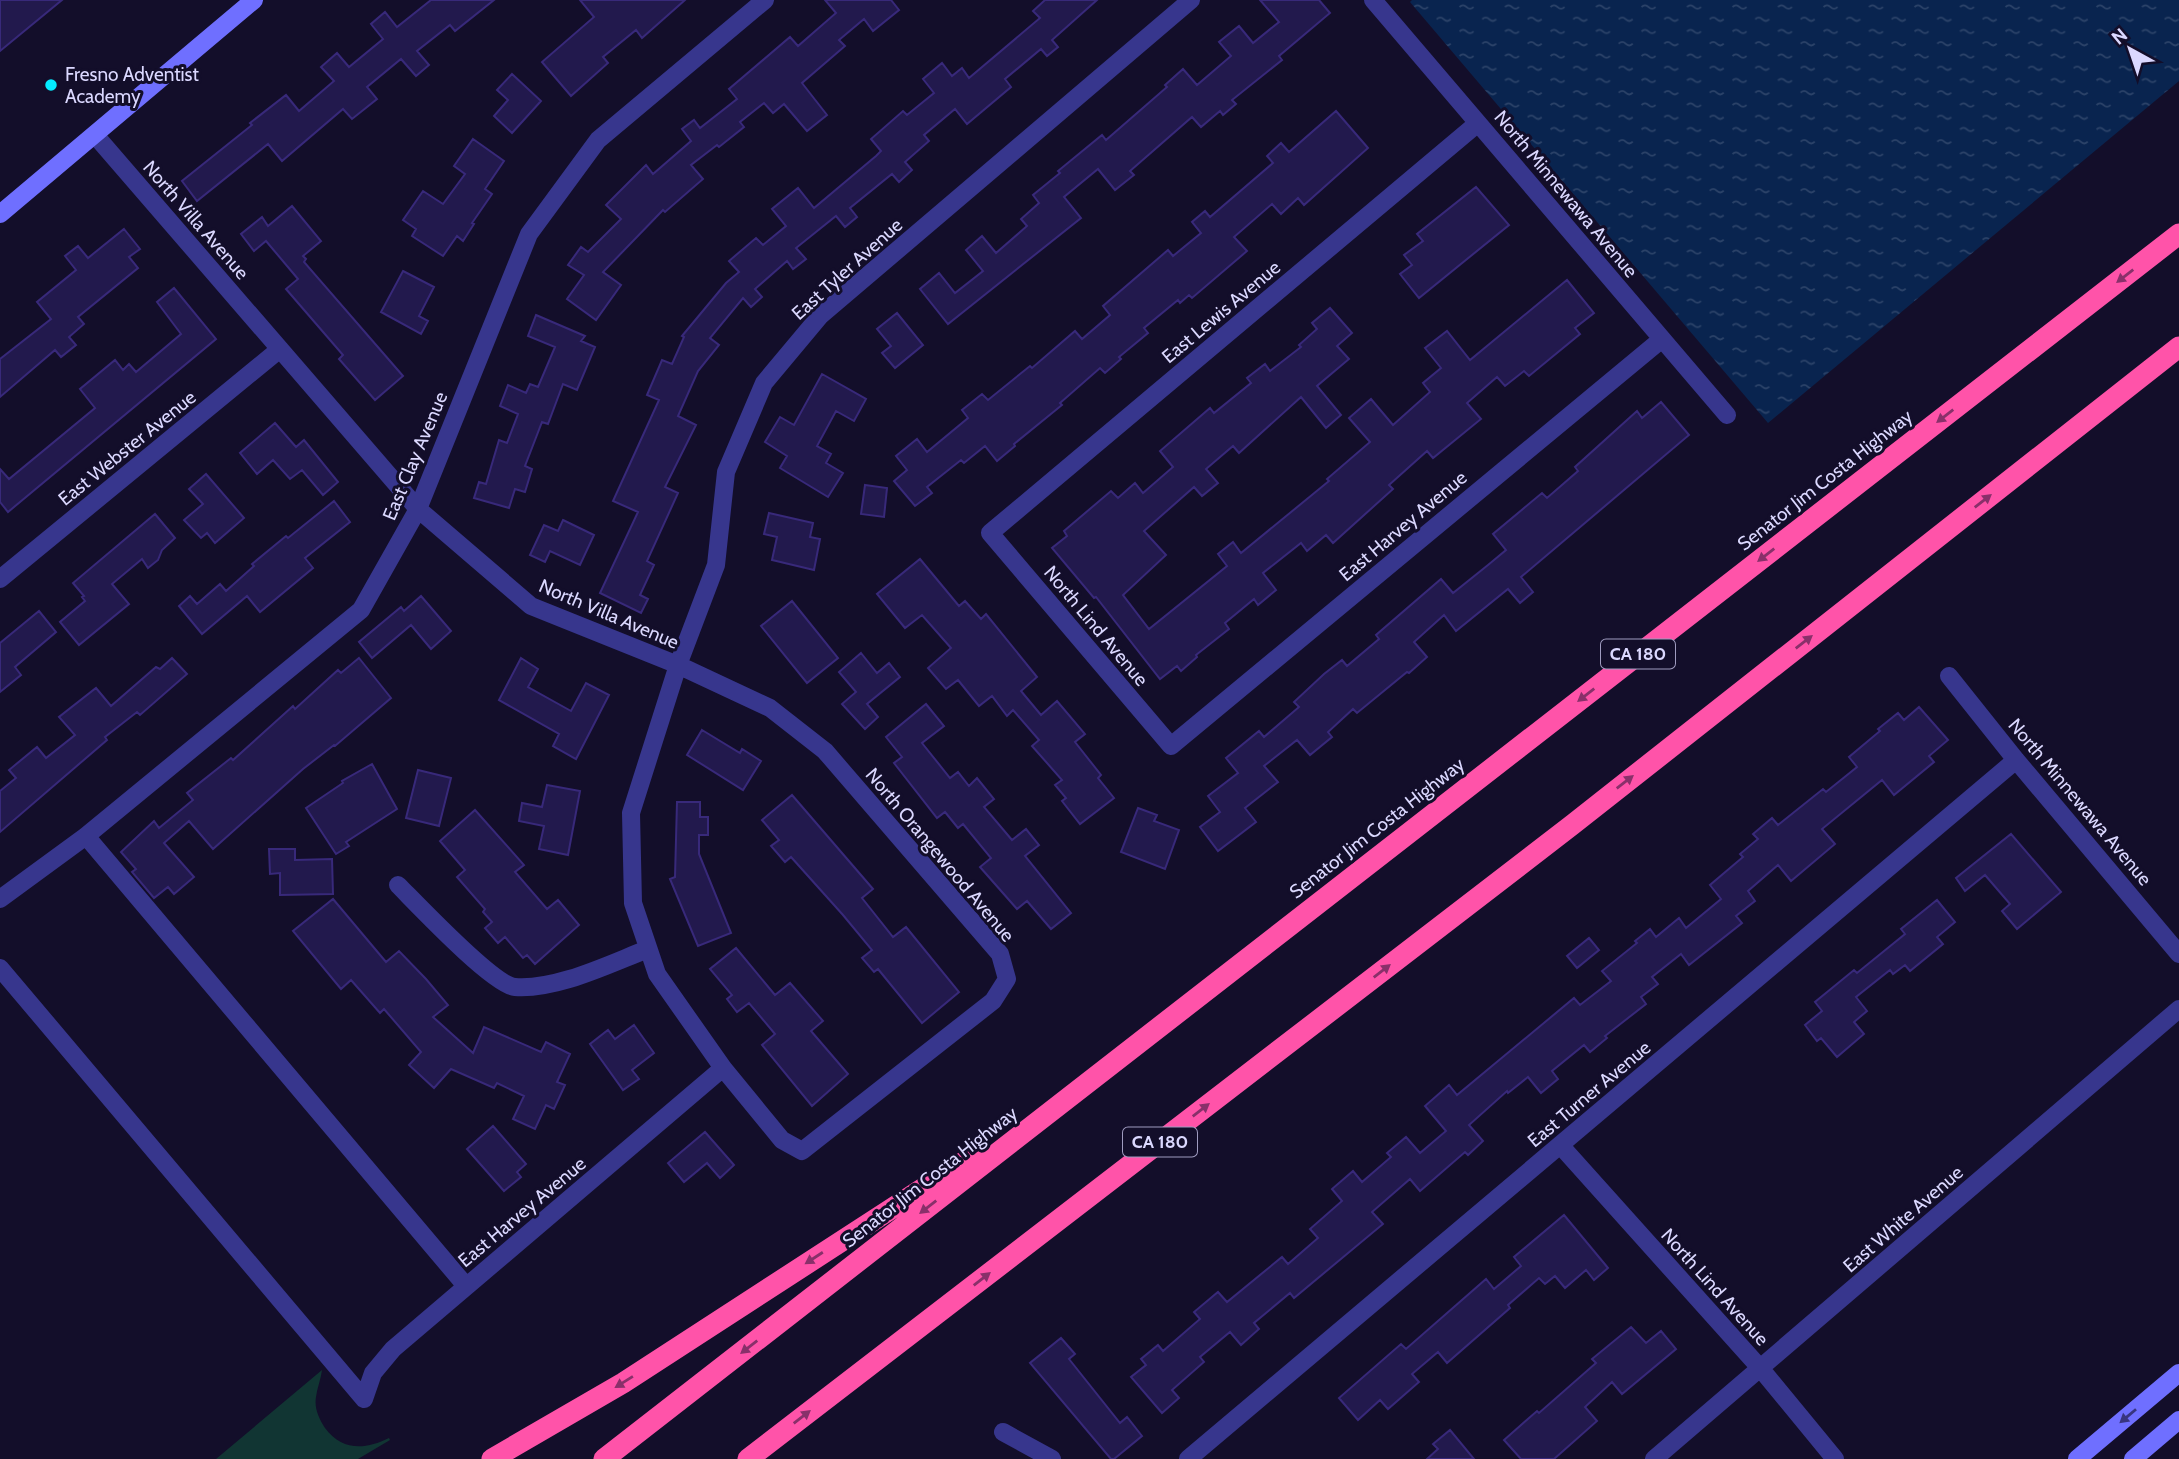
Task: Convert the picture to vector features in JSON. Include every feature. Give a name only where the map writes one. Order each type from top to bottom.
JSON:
[{"type":"highway","name":"Senator Jim Costa Highway","points":[[604,1459],[2179,234]]},
{"type":"highway","name":"CA 180","points":[[748,1459],[1572,825],[2179,347]]},
{"type":"highway","points":[[492,1459],[623,1383],[1098,1074]]},
{"type":"main road","points":[[0,214],[254,0]]},
{"type":"main road","points":[[2077,1459],[2179,1373]]},
{"type":"main road","points":[[2133,1459],[2179,1420]]},
{"type":"street","name":"East Clay Avenue","points":[[0,899],[86,836],[361,610],[418,509],[529,234],[598,140],[765,0]]},
{"type":"street","name":"East Tyler Avenue","points":[[678,665],[716,565],[726,472],[764,383],[820,316],[1191,0]]},
{"type":"street","name":"North Minnewawa Avenue","points":[[1373,0],[1727,415]]},
{"type":"street","name":"East Lewis Avenue","points":[[990,533],[1478,123]]},
{"type":"street","name":"North Villa Avenue","points":[[95,135],[418,509],[531,606],[678,665],[631,813],[633,903],[657,974],[723,1068],[782,1140],[802,1151]]},
{"type":"street","name":"East Harvey Avenue","points":[[1171,746],[1662,339]]},
{"type":"street","name":"East Webster Avenue","points":[[0,579],[280,349]]},
{"type":"street","name":"North Lind Avenue","points":[[990,533],[1171,746]]},
{"type":"street","name":"North Orangewood Avenue","points":[[678,665],[771,708],[825,751],[1000,954],[1007,979],[993,1001],[802,1151]]},
{"type":"street","name":"North Minnewawa Avenue","points":[[1949,676],[2179,954]]},
{"type":"street","name":"East Turner Avenue","points":[[1188,1459],[2016,760]]},
{"type":"street","points":[[86,836],[466,1286]]},
{"type":"street","points":[[398,885],[489,972],[512,987],[558,983],[648,949]]},
{"type":"street","name":"East Harvey Avenue","points":[[0,968],[364,1399],[373,1373],[393,1349],[723,1068]]},
{"type":"street","name":"East White Avenue","points":[[1654,1459],[2179,1009]]},
{"type":"street","name":"North Lind Avenue","points":[[1561,1146],[1761,1370],[1835,1459]]},
{"type":"street","points":[[1003,1432],[1052,1459]]},
{"type":"green space","points":[[322,1370],[316,1405],[321,1421],[332,1436],[354,1446],[371,1445],[389,1438],[390,1440],[358,1459],[216,1459]]},
{"type":"water","points":[[2179,0],[2179,81],[1768,423],[1410,2]]},
{"type":"building","points":[[0,0],[62,0],[0,51]]},
{"type":"building","points":[[431,0],[494,0],[455,31],[450,25],[417,51],[429,65],[416,76],[401,59],[367,87],[377,99],[352,119],[343,109],[282,161],[268,144],[197,201],[182,181],[286,95],[299,111],[334,81],[321,67],[337,53],[349,67],[383,39],[371,24],[385,12],[397,27]]},
{"type":"building","points":[[580,0],[685,0],[642,38],[636,30],[603,57],[608,63],[571,96],[542,62],[594,17]]},
{"type":"building","points":[[825,0],[891,0],[899,10],[873,31],[864,19],[839,40],[845,46],[802,83],[827,115],[807,131],[784,104],[773,113],[764,103],[740,122],[744,127],[691,165],[703,179],[665,212],[663,210],[603,272],[621,285],[596,320],[567,299],[584,275],[568,265],[581,247],[588,252],[621,219],[606,205],[646,165],[653,174],[691,141],[682,129],[694,120],[700,128],[737,99],[729,89],[790,37],[798,46],[836,13]]},
{"type":"building","points":[[1045,0],[1097,0],[1052,40],[1058,47],[1047,56],[1041,49],[1005,79],[1011,87],[967,124],[955,109],[924,135],[929,141],[905,162],[912,170],[899,182],[892,174],[850,208],[857,217],[845,227],[836,216],[796,248],[806,259],[793,269],[787,261],[755,289],[762,297],[751,307],[743,298],[710,338],[719,345],[698,371],[678,416],[696,425],[665,487],[678,493],[647,561],[654,565],[640,595],[648,599],[641,613],[600,593],[638,512],[613,501],[659,400],[647,395],[662,360],[672,364],[684,337],[682,336],[726,283],[739,272],[729,261],[756,238],[763,245],[786,226],[772,209],[798,188],[814,208],[876,156],[881,151],[871,139],[903,111],[907,115],[934,93],[923,79],[942,63],[952,76],[962,68],[969,78],[1040,18],[1033,11]]},
{"type":"building","points":[[1260,0],[1319,0],[1330,13],[1279,56],[1282,60],[1232,100],[1236,104],[1223,115],[1220,111],[1201,127],[1192,117],[1130,171],[1134,175],[1115,190],[1098,169],[1064,197],[1081,218],[948,324],[920,289],[939,273],[955,293],[983,271],[966,250],[982,236],[996,253],[1027,226],[1021,219],[1039,203],[1033,195],[1060,173],[1058,171],[1102,135],[1106,140],[1167,87],[1165,85],[1183,69],[1197,85],[1231,56],[1219,42],[1239,26],[1253,43],[1279,22]]},
{"type":"building","points":[[512,74],[541,101],[512,133],[494,116],[508,100],[497,90]]},
{"type":"building","points":[[1336,111],[1368,148],[1304,205],[1298,198],[1281,214],[1272,204],[1234,237],[1247,251],[1192,298],[1189,295],[1180,303],[1178,300],[1144,328],[1148,333],[1119,357],[1121,359],[1105,373],[1100,368],[997,461],[985,446],[964,463],[961,460],[927,487],[932,493],[915,506],[894,481],[907,470],[896,456],[917,439],[927,452],[968,418],[962,410],[982,394],[988,400],[1030,366],[1032,368],[1075,331],[1082,339],[1110,315],[1103,306],[1168,250],[1173,256],[1201,233],[1192,222],[1205,211],[1210,217],[1273,163],[1267,156],[1281,143],[1289,152]]},
{"type":"building","points":[[473,139],[504,161],[485,189],[492,194],[472,223],[474,224],[463,241],[457,236],[443,256],[412,236],[416,229],[403,220],[423,191],[443,204],[465,174],[454,166]]},
{"type":"building","points":[[1476,187],[1509,225],[1419,298],[1400,274],[1412,265],[1404,255],[1423,241],[1417,234]]},
{"type":"building","points":[[292,206],[321,241],[303,256],[306,259],[304,262],[403,376],[375,400],[339,359],[343,355],[286,289],[298,279],[266,241],[254,251],[241,234],[262,217],[268,226]]},
{"type":"building","points":[[124,229],[140,249],[129,257],[138,268],[78,317],[84,324],[69,337],[76,345],[61,357],[55,350],[0,397],[0,359],[51,319],[37,302],[76,270],[65,256],[78,246],[88,258]]},
{"type":"building","points":[[403,271],[434,287],[419,316],[428,321],[421,334],[381,312]]},
{"type":"building","points":[[1567,280],[1594,313],[1575,328],[1580,334],[1529,376],[1524,371],[1505,386],[1497,377],[1467,403],[1481,419],[1433,458],[1427,451],[1389,485],[1393,489],[1333,543],[1326,535],[1307,551],[1301,543],[1263,573],[1276,590],[1258,605],[1254,599],[1225,623],[1229,629],[1196,655],[1181,671],[1177,666],[1160,679],[1096,597],[1094,598],[1052,548],[1067,536],[1064,531],[1111,491],[1118,498],[1135,483],[1143,493],[1173,467],[1160,451],[1210,408],[1214,413],[1251,383],[1247,378],[1265,364],[1270,371],[1301,347],[1299,345],[1317,329],[1312,323],[1330,308],[1352,333],[1337,346],[1349,359],[1317,386],[1341,415],[1326,428],[1301,397],[1239,453],[1233,446],[1206,469],[1218,483],[1202,496],[1194,487],[1144,531],[1166,555],[1123,595],[1149,629],[1227,566],[1218,554],[1233,542],[1241,553],[1329,481],[1327,479],[1370,442],[1349,418],[1371,399],[1393,425],[1430,392],[1423,383],[1441,368],[1425,348],[1447,331],[1470,360]]},
{"type":"building","points":[[174,288],[216,339],[8,512],[0,502],[0,469],[9,479],[95,408],[80,389],[115,360],[123,370],[129,364],[136,372],[181,334],[157,302]]},
{"type":"building","points":[[897,313],[923,345],[895,368],[882,353],[891,346],[877,329]]},
{"type":"building","points":[[536,315],[585,336],[581,341],[595,347],[577,390],[563,384],[548,424],[542,422],[525,466],[532,469],[525,492],[515,489],[509,508],[474,498],[479,482],[486,484],[499,440],[507,443],[518,414],[500,406],[508,385],[526,393],[530,384],[538,387],[555,347],[528,336]]},
{"type":"building","points":[[822,374],[866,399],[854,421],[836,411],[817,446],[831,454],[826,463],[843,473],[828,497],[780,468],[787,456],[765,442],[780,417],[794,425]]},
{"type":"building","points":[[1661,402],[1689,435],[1521,577],[1533,592],[1520,603],[1508,589],[1456,631],[1444,615],[1414,642],[1427,657],[1409,673],[1357,713],[1353,709],[1328,732],[1332,737],[1310,755],[1297,740],[1264,766],[1278,782],[1245,808],[1256,822],[1218,851],[1200,827],[1220,812],[1208,796],[1238,773],[1226,758],[1259,731],[1264,737],[1299,707],[1294,702],[1324,674],[1342,660],[1347,666],[1379,639],[1376,635],[1441,579],[1453,593],[1488,565],[1506,550],[1493,534],[1542,493],[1547,498],[1578,471],[1575,467],[1637,411],[1642,418]]},
{"type":"building","points":[[275,423],[296,447],[304,440],[338,482],[323,495],[302,470],[290,479],[273,460],[257,474],[240,453]]},
{"type":"building","points":[[206,474],[244,518],[215,543],[207,533],[201,538],[184,520],[203,504],[189,489]]},
{"type":"building","points":[[865,485],[887,488],[884,517],[861,514]]},
{"type":"building","points":[[334,501],[350,522],[305,558],[313,568],[260,612],[247,596],[202,634],[179,606],[190,596],[197,604],[220,584],[226,591],[254,566],[252,564]]},
{"type":"building","points":[[769,513],[813,523],[810,537],[820,539],[814,570],[772,560],[777,537],[764,534]]},
{"type":"building","points":[[155,514],[175,538],[148,568],[142,559],[112,584],[129,604],[79,645],[60,622],[85,601],[73,583]]},
{"type":"building","points":[[563,520],[594,535],[580,565],[550,551],[545,562],[530,555],[544,525],[558,531]]},
{"type":"building","points":[[920,559],[959,606],[965,601],[981,619],[986,614],[1037,677],[1021,691],[1041,715],[1057,701],[1085,734],[1075,742],[1101,775],[1098,778],[1114,798],[1080,824],[1062,801],[1066,798],[1055,785],[1062,780],[1032,746],[1039,740],[1013,710],[1007,716],[992,696],[979,706],[958,680],[946,689],[928,668],[951,648],[922,615],[905,628],[877,594]]},
{"type":"building","points":[[421,596],[451,631],[431,649],[411,625],[372,658],[359,642],[401,607],[404,611]]},
{"type":"building","points":[[792,601],[838,658],[807,683],[761,626]]},
{"type":"building","points":[[39,611],[56,632],[15,667],[21,675],[0,692],[0,643]]},
{"type":"building","points":[[861,653],[877,673],[889,663],[900,677],[867,704],[878,717],[865,729],[842,704],[856,692],[839,672]]},
{"type":"building","points":[[172,658],[187,674],[140,715],[137,712],[105,737],[107,740],[0,832],[0,791],[16,778],[9,770],[37,747],[46,758],[75,735],[59,717],[96,688],[111,706],[156,667],[160,669]]},
{"type":"building","points":[[359,658],[391,698],[335,746],[303,769],[213,849],[189,821],[164,843],[194,877],[174,894],[168,887],[154,898],[132,872],[136,869],[121,852],[154,821],[159,828],[193,800],[187,793],[231,758],[233,760],[338,670],[341,673]]},
{"type":"building","points":[[521,658],[538,669],[528,687],[571,711],[586,683],[609,695],[576,759],[553,746],[559,734],[499,700]]},
{"type":"building","points":[[926,704],[944,726],[922,743],[950,778],[958,772],[969,786],[977,778],[994,799],[984,807],[1012,840],[1026,829],[1039,845],[1025,856],[1071,913],[1051,929],[1027,901],[1017,909],[980,867],[991,858],[963,824],[958,828],[945,812],[937,818],[894,763],[902,757],[886,737]]},
{"type":"building","points":[[1919,707],[1948,740],[1929,756],[1934,762],[1894,795],[1882,780],[1822,829],[1835,844],[1791,881],[1778,865],[1748,891],[1755,901],[1736,916],[1742,923],[1689,965],[1681,954],[1652,977],[1658,984],[1641,997],[1646,1004],[1605,1036],[1607,1038],[1590,1052],[1584,1045],[1552,1071],[1558,1079],[1541,1093],[1528,1077],[1508,1093],[1507,1091],[1469,1125],[1483,1141],[1468,1155],[1465,1152],[1420,1191],[1410,1179],[1372,1212],[1383,1224],[1294,1298],[1290,1293],[1254,1323],[1259,1329],[1241,1345],[1230,1332],[1200,1357],[1204,1362],[1172,1390],[1179,1398],[1162,1413],[1131,1377],[1146,1365],[1141,1359],[1158,1345],[1163,1351],[1200,1319],[1194,1312],[1218,1292],[1227,1302],[1282,1257],[1288,1264],[1318,1238],[1310,1229],[1342,1201],[1332,1189],[1353,1171],[1362,1182],[1391,1157],[1387,1153],[1406,1137],[1420,1153],[1446,1131],[1425,1106],[1449,1085],[1457,1095],[1574,998],[1580,1005],[1611,981],[1602,971],[1650,929],[1656,937],[1679,918],[1686,928],[1721,899],[1710,885],[1743,857],[1740,854],[1758,839],[1753,834],[1772,818],[1778,825],[1823,789],[1826,792],[1857,767],[1849,757],[1880,731],[1878,729],[1898,713],[1904,720]]},
{"type":"building","points":[[702,730],[740,753],[742,749],[761,761],[743,790],[687,755]]},
{"type":"building","points":[[372,764],[397,809],[346,842],[349,846],[336,854],[306,808],[343,783],[342,781]]},
{"type":"building","points":[[418,770],[451,778],[439,826],[406,818]]},
{"type":"building","points":[[547,785],[580,791],[568,855],[539,849],[544,826],[519,821],[522,803],[542,807]]},
{"type":"building","points":[[792,795],[873,889],[862,898],[893,937],[906,927],[959,992],[922,1023],[878,969],[874,972],[862,958],[872,950],[843,915],[791,857],[785,862],[771,846],[779,840],[762,820]]},
{"type":"building","points":[[677,802],[700,802],[700,817],[708,817],[708,835],[699,835],[699,854],[731,933],[698,946],[670,879],[675,877]]},
{"type":"building","points":[[1138,808],[1157,815],[1154,821],[1179,830],[1165,869],[1121,852]]},
{"type":"building","points":[[475,810],[524,865],[515,872],[547,909],[558,900],[579,925],[535,964],[527,955],[523,958],[505,937],[498,943],[485,928],[492,922],[483,912],[485,909],[457,877],[465,870],[440,841]]},
{"type":"building","points":[[2011,834],[2061,892],[2017,929],[2002,911],[2010,904],[1985,875],[1965,891],[1956,878]]},
{"type":"building","points":[[269,849],[295,849],[295,860],[332,859],[333,894],[280,895],[280,873],[270,874]]},
{"type":"building","points":[[333,899],[386,962],[399,951],[426,979],[448,1005],[433,1017],[473,1053],[484,1027],[541,1052],[546,1042],[570,1054],[557,1082],[565,1085],[554,1109],[546,1105],[535,1129],[513,1119],[524,1096],[497,1083],[494,1088],[451,1069],[434,1088],[409,1065],[421,1052],[384,1009],[380,1013],[351,980],[341,989],[293,931]]},
{"type":"building","points":[[1937,900],[1955,922],[1937,937],[1943,944],[1910,971],[1905,965],[1893,974],[1890,970],[1856,997],[1867,1011],[1854,1022],[1864,1034],[1837,1057],[1821,1038],[1817,1041],[1805,1025],[1822,1011],[1815,1002],[1854,970],[1857,973],[1905,934],[1901,929]]},
{"type":"building","points":[[1589,938],[1599,950],[1577,968],[1567,956]]},
{"type":"building","points":[[736,948],[775,995],[790,983],[823,1021],[811,1031],[848,1074],[812,1106],[762,1045],[775,1034],[749,1003],[737,1012],[727,999],[732,995],[710,969]]},
{"type":"building","points":[[634,1025],[654,1053],[632,1070],[639,1079],[623,1090],[590,1044],[608,1030],[615,1039]]},
{"type":"building","points":[[493,1126],[526,1164],[517,1172],[521,1177],[504,1191],[467,1149]]},
{"type":"building","points":[[705,1132],[734,1165],[720,1178],[707,1163],[684,1182],[668,1163]]},
{"type":"building","points":[[1564,1215],[1608,1268],[1594,1280],[1586,1270],[1565,1288],[1555,1276],[1545,1284],[1539,1278],[1508,1305],[1510,1308],[1447,1363],[1438,1352],[1412,1374],[1419,1382],[1388,1409],[1380,1400],[1358,1420],[1339,1398],[1401,1344],[1406,1349],[1486,1279],[1494,1289],[1521,1266],[1514,1257]]},
{"type":"building","points":[[1631,1327],[1646,1343],[1661,1331],[1676,1349],[1622,1394],[1612,1382],[1585,1407],[1597,1421],[1554,1459],[1521,1459],[1504,1440],[1596,1363],[1592,1359]]},
{"type":"building","points":[[1061,1338],[1075,1354],[1069,1359],[1120,1423],[1127,1417],[1142,1436],[1114,1459],[1111,1459],[1030,1363]]},
{"type":"building","points":[[1450,1430],[1474,1459],[1427,1459],[1438,1449],[1433,1444]]},
{"type":"place","name":"Fresno Adventist Academy","points":[[51,85]]}]
